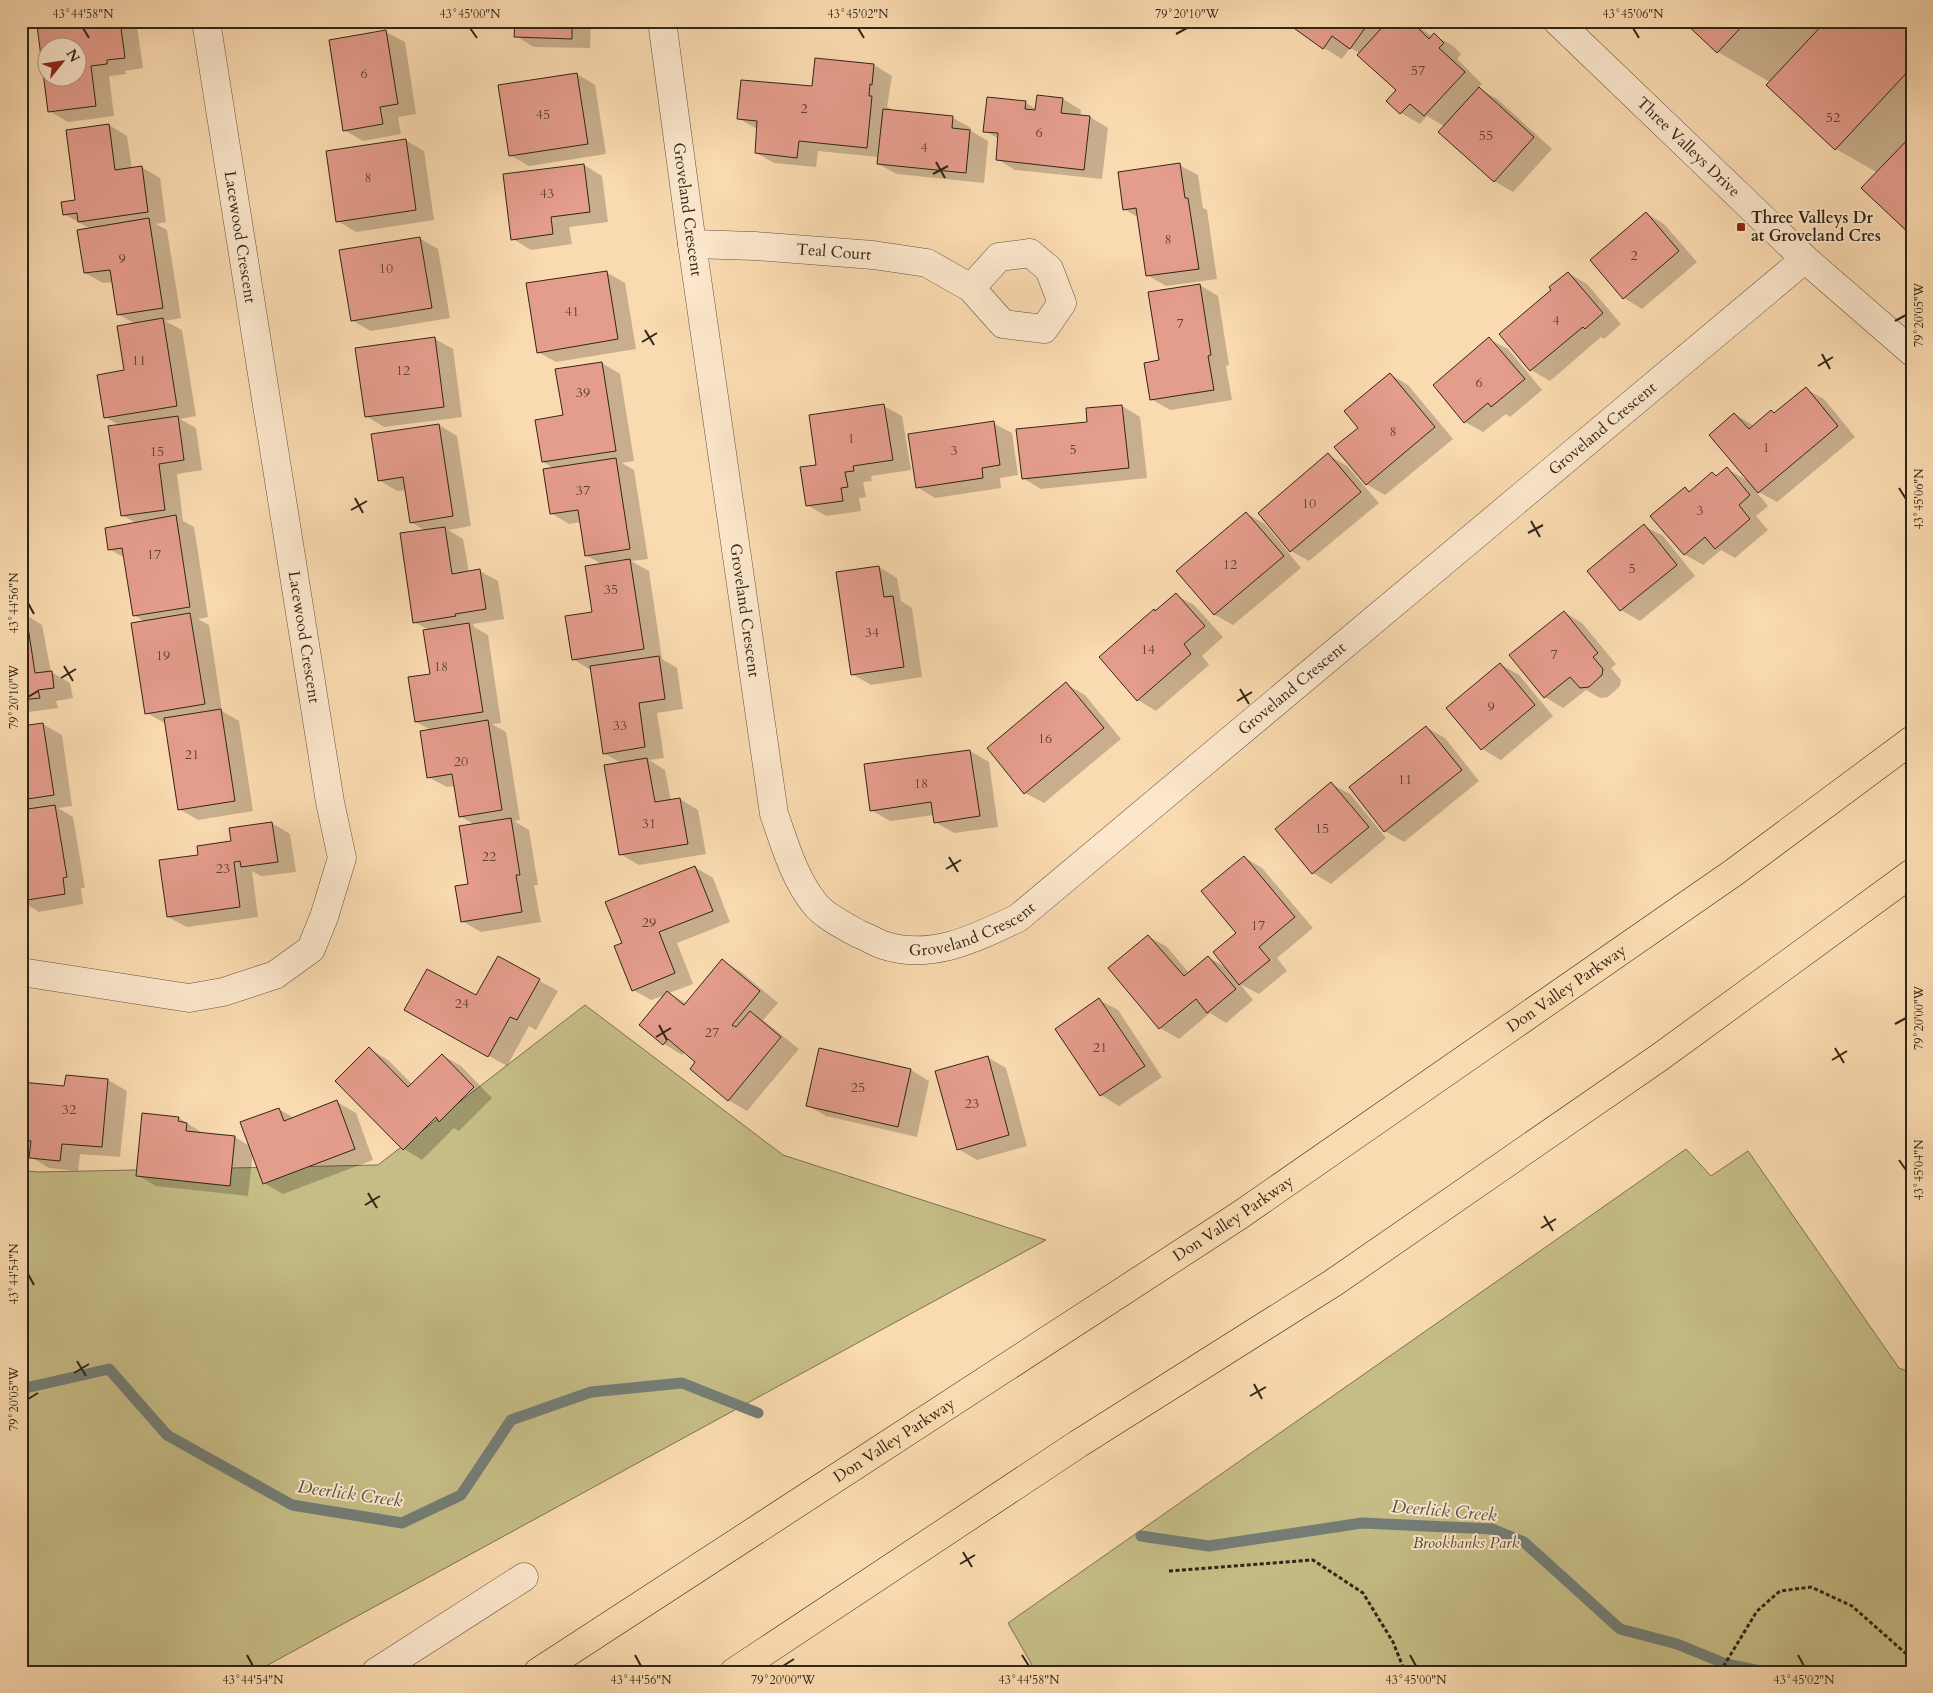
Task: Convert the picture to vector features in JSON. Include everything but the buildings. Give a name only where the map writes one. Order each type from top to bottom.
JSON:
[{"type":"highway","name":"Don Valley Parkway","points":[[538,1672],[1240,1215],[1733,873],[1912,740]]},
{"type":"highway","points":[[734,1672],[1078,1444],[1333,1283],[1660,1056],[1912,873]]},
{"type":"street","name":"Lacewood Crescent","points":[[21,972],[189,998],[230,990],[275,975],[311,950],[324,917],[342,858],[328,792],[206,21]]},
{"type":"street","name":"Groveland Crescent","points":[[662,21],[765,757],[777,822],[791,866],[815,905],[846,927],[883,945],[915,952],[950,947],[983,935],[1018,918],[1805,259]]},
{"type":"street","name":"Three Valleys Drive","points":[[1557,21],[1805,259],[1912,352]]},
{"type":"street","name":"Teal Court","points":[[692,244],[755,246],[873,255],[927,263],[971,288]]},
{"type":"street","points":[[376,1672],[524,1577]]},
{"type":"path","points":[[1169,1570],[1313,1560],[1363,1593],[1393,1642],[1405,1672]]},
{"type":"path","points":[[1720,1672],[1757,1611],[1780,1591],[1811,1587],[1852,1606],[1912,1659]]},
{"type":"green space","points":[[585,1005],[783,1155],[1046,1240],[255,1672],[21,1672],[21,1170],[38,1172],[378,1165]]},
{"type":"green space","name":"Brookbanks Park","points":[[1686,1149],[1711,1176],[1748,1151],[1899,1368],[1912,1373],[1912,1672],[1036,1672],[1008,1623]]},
{"type":"waterway","name":"Deerlick Creek","points":[[21,1389],[109,1369],[167,1435],[292,1505],[402,1523],[461,1495],[511,1420],[591,1392],[682,1383],[758,1413]]},
{"type":"waterway","name":"Deerlick Creek","points":[[1141,1536],[1209,1546],[1362,1523],[1492,1529],[1524,1542],[1620,1629],[1677,1644],[1726,1664],[1765,1672]]},
{"type":"place","name":"Three Valleys Dr at Groveland Cres","points":[[1741,227]]}]
